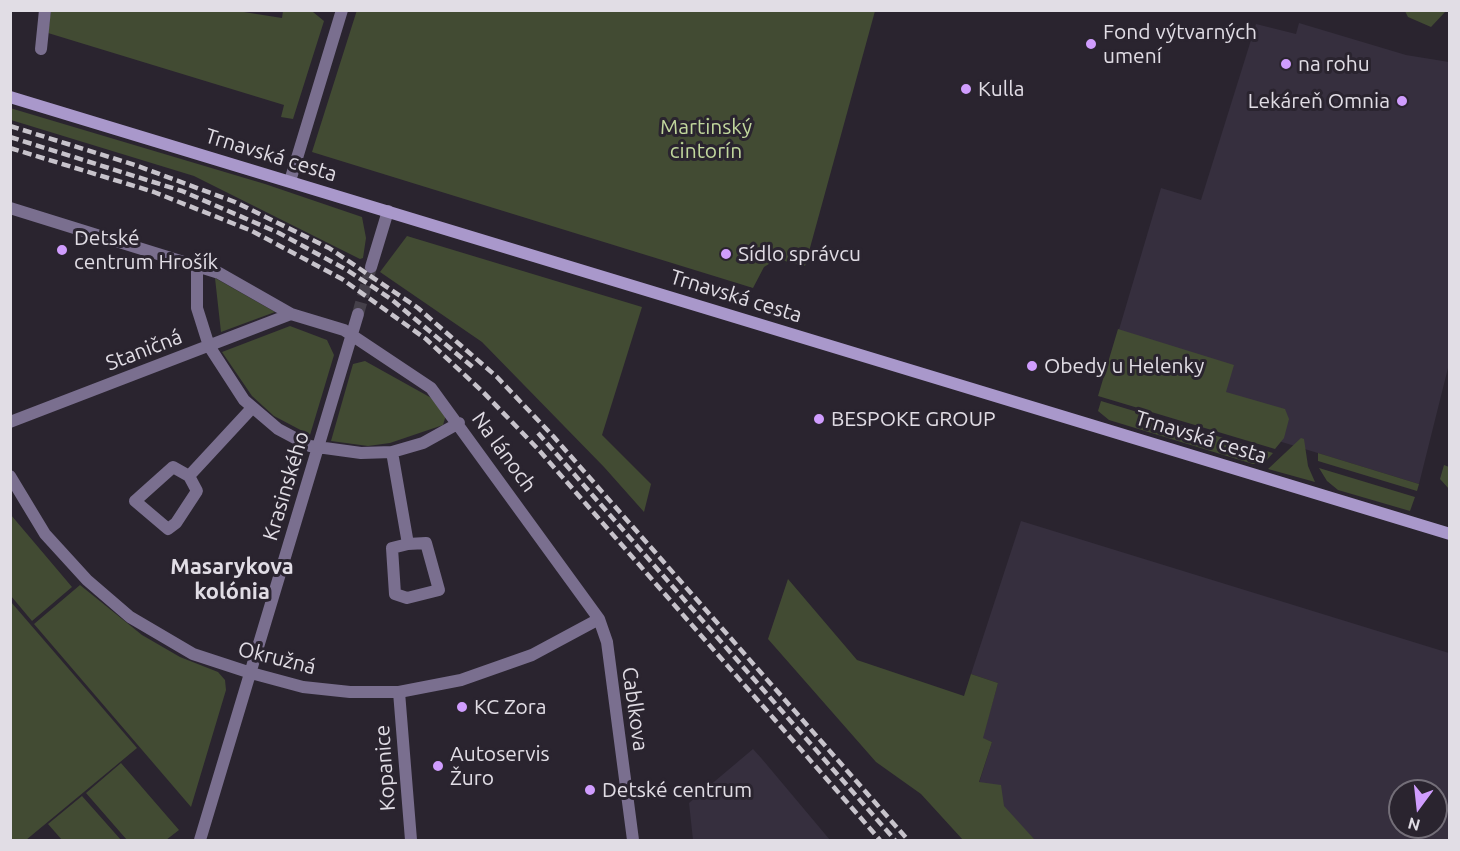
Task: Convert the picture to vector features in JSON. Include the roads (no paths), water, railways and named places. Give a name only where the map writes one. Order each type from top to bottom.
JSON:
[{"type":"main road","name":"Trnavská cesta","points":[[10,96],[1449,534]]},
{"type":"street","points":[[41,49],[45,10]]},
{"type":"street","points":[[290,181],[342,10]]},
{"type":"street","name":"Na lánoch","points":[[10,208],[219,273],[291,314],[351,334],[431,388],[459,423],[599,619]]},
{"type":"street","points":[[371,267],[388,211]]},
{"type":"street","points":[[197,265],[197,308],[209,346],[252,408],[278,429],[318,448],[361,453],[392,452],[423,443],[459,423]]},
{"type":"street","name":"Staničná","points":[[10,422],[291,314]]},
{"type":"street","name":"Krasinského","points":[[200,840],[358,314]]},
{"type":"street","points":[[189,476],[252,408]]},
{"type":"street","points":[[392,452],[408,544]]},
{"type":"street","points":[[173,467],[189,476],[197,491],[176,523],[168,529],[135,501],[173,467]]},
{"type":"street","name":"Okružná","points":[[10,476],[45,534],[87,580],[130,617],[193,654],[303,687],[350,692],[399,692],[461,680],[532,655],[599,619]]},
{"type":"street","points":[[426,543],[439,590],[407,598],[396,594],[392,548],[408,544],[426,543]]},
{"type":"street","name":"Cablkova","points":[[599,619],[607,642],[633,840]]},
{"type":"street","name":"Kopanice","points":[[399,692],[411,840]]},
{"type":"tunnel","points":[[358,314],[371,267]]},
{"type":"railway","points":[[10,126],[135,165],[235,202],[329,248],[418,308],[497,377],[553,436],[908,840]]},
{"type":"railway","points":[[10,137],[182,191],[279,233],[347,270],[391,299],[475,369]]},
{"type":"railway","points":[[10,148],[154,192],[252,231],[342,279],[426,339],[483,392],[537,448],[880,840]]},
{"type":"railway","points":[[538,433],[895,840]]},
{"type":"place","name":"Fond výtvarných umení","points":[[1091,44]]},
{"type":"place","name":"na rohu","points":[[1286,64]]},
{"type":"place","name":"Kulla","points":[[966,89]]},
{"type":"place","name":"Lekáreň Omnia","points":[[1402,101]]},
{"type":"place","name":"Detské centrum Hrošík","points":[[62,250]]},
{"type":"place","name":"Sídlo správcu","points":[[726,254]]},
{"type":"place","name":"Obedy u Helenky","points":[[1032,366]]},
{"type":"place","name":"BESPOKE GROUP","points":[[819,419]]},
{"type":"place","name":"KC Zora","points":[[462,707]]},
{"type":"place","name":"Autoservis Žuro","points":[[438,766]]},
{"type":"place","name":"Detské centrum","points":[[590,790]]},
{"type":"district","name":"Masarykova kolónia","points":[[232,580]]},
{"type":"park label","name":"Martinský cintorín","points":[[706,139]]}]
